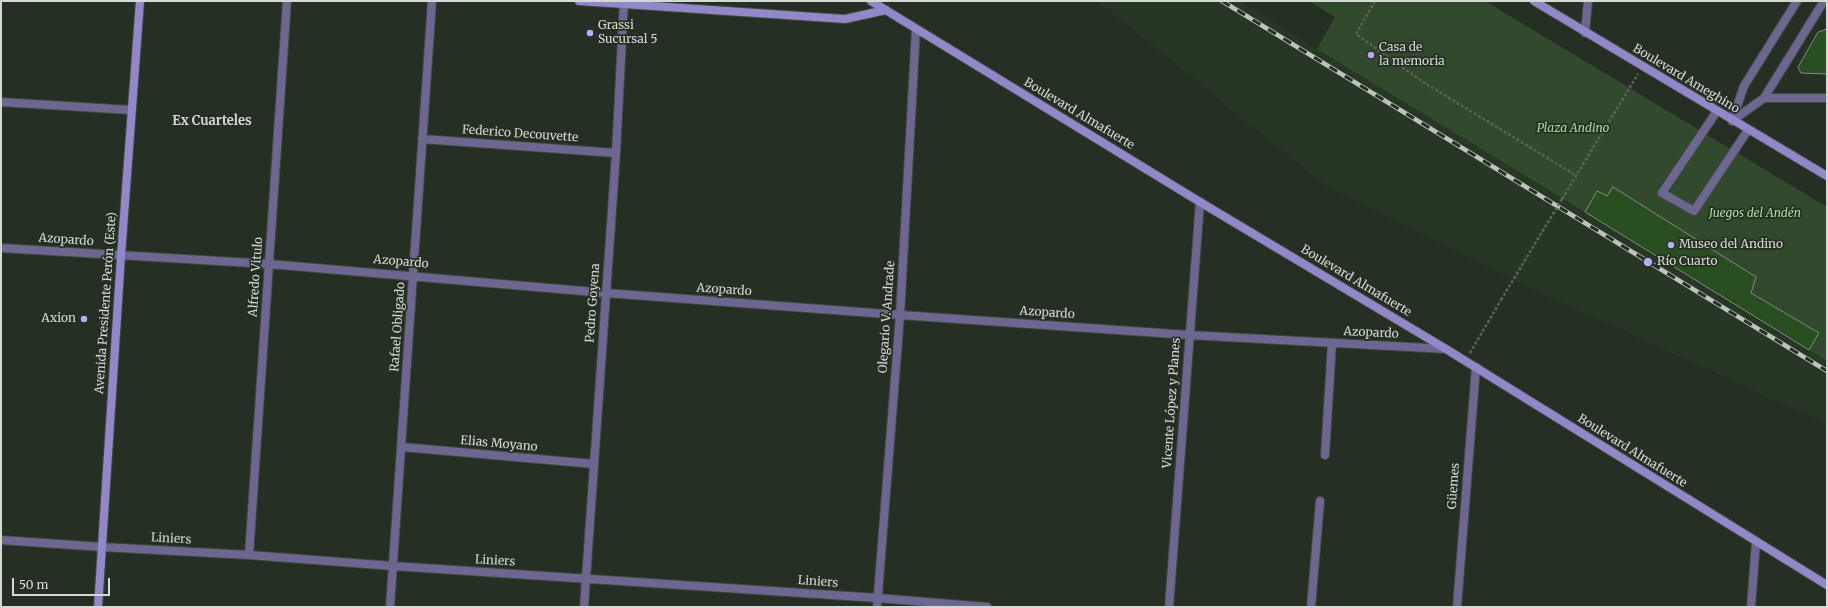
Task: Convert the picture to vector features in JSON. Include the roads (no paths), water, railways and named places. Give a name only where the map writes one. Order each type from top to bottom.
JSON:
[{"type":"main road","name":"Avenida Presidente Perón (Este)","points":[[98,607],[131,110],[140,1]]},
{"type":"main road","points":[[579,1],[624,2],[845,19],[886,10]]},
{"type":"main road","name":"Boulevard Almafuerte","points":[[871,1],[1200,202],[1476,367],[1827,585]]},
{"type":"main road","name":"Boulevard Ameghino","points":[[1534,1],[1585,33],[1827,176]]},
{"type":"street","name":"Alfredo Vitulo","points":[[249,555],[287,1]]},
{"type":"street","name":"Rafael Obligado","points":[[390,607],[432,1]]},
{"type":"street","points":[[1585,33],[1588,1]]},
{"type":"street","points":[[1732,120],[1764,98],[1824,1]]},
{"type":"street","name":"Pedro Goyena","points":[[584,607],[616,153],[624,2]]},
{"type":"street","points":[[1732,120],[1744,86],[1794,3]]},
{"type":"street","name":"Olegario V. Andrade","points":[[877,607],[900,315],[916,29]]},
{"type":"street","points":[[1764,98],[1827,98]]},
{"type":"street","points":[[1,102],[131,110]]},
{"type":"street","points":[[1717,111],[1662,193],[1694,211],[1748,130]]},
{"type":"street","name":"Federico Decouvette","points":[[422,139],[616,153]]},
{"type":"street","name":"Vicente López y Planes","points":[[1169,607],[1200,202]]},
{"type":"street","name":"Azopardo","points":[[1,248],[268,264],[414,275],[606,293],[900,315],[1189,335],[1446,349]]},
{"type":"street","points":[[1325,455],[1332,342]]},
{"type":"street","name":"Güemes","points":[[1457,607],[1476,367]]},
{"type":"street","name":"Elias Moyano","points":[[402,448],[594,464]]},
{"type":"street","points":[[1311,607],[1320,502]]},
{"type":"street","name":"Liniers","points":[[1,540],[102,548],[249,555],[878,598],[987,607]]},
{"type":"street","points":[[1751,607],[1756,542]]},
{"type":"railway","points":[[1222,1],[1827,371]]},
{"type":"place","name":"Grassi Sucursal 5","points":[[590,33]]},
{"type":"place","name":"Casa de la memoria","points":[[1371,55]]},
{"type":"place","name":"Museo del Andino","points":[[1671,245]]},
{"type":"place","name":"Río Cuarto","points":[[1648,262]]},
{"type":"place","name":"Axion","points":[[84,319]]},
{"type":"district","name":"Ex Cuarteles","points":[[212,121]]},
{"type":"park label","name":"Plaza Andino","points":[[1573,129]]},
{"type":"park label","name":"Juegos del Andén","points":[[1755,214]]}]
